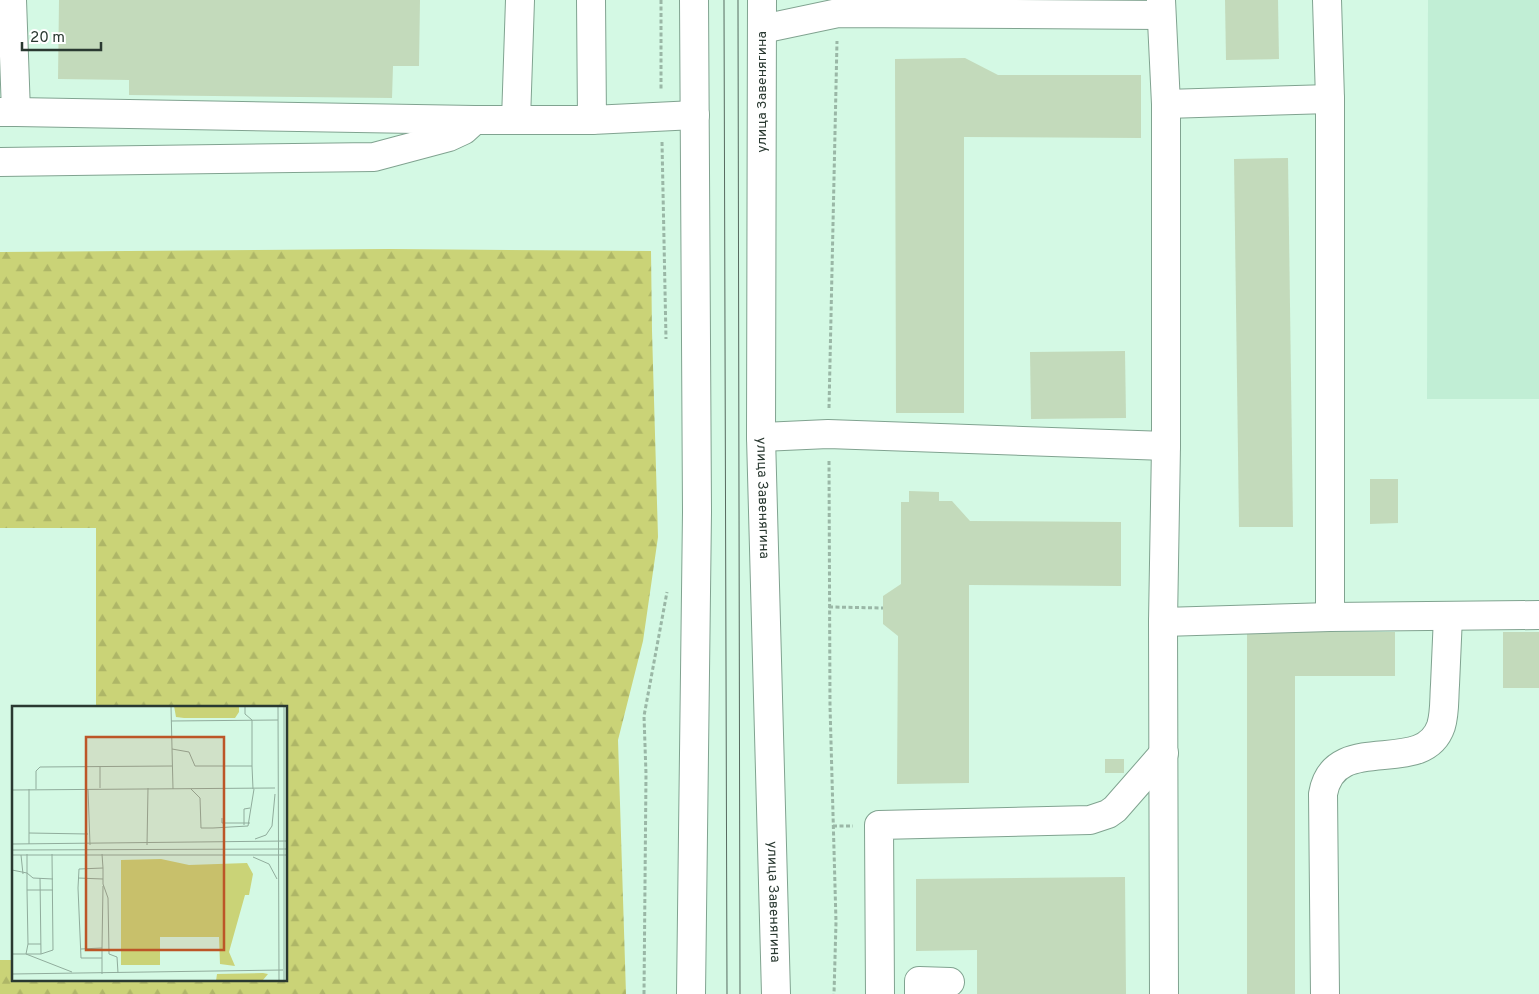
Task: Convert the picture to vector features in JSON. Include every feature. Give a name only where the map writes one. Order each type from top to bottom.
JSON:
[{"type":"main road","points":[[12,0],[8,112],[475,120],[592,120],[694,115]]},
{"type":"main road","points":[[516,120],[520,0]]},
{"type":"main road","points":[[591,0],[592,120]]},
{"type":"main road","points":[[691,994],[697,512],[694,0]]},
{"type":"main road","name":"улица Завенягина","points":[[762,0],[761,437],[776,994]]},
{"type":"main road","points":[[1327,0],[1330,99],[1330,617]]},
{"type":"main road","points":[[762,29],[838,7],[1161,8],[1166,104],[1166,446],[1163,622],[1164,994]]},
{"type":"main road","points":[[1166,104],[1330,99]]},
{"type":"main road","points":[[0,162],[374,157],[449,137],[464,130],[475,120]]},
{"type":"main road","points":[[761,437],[828,434],[1166,446]]},
{"type":"main road","points":[[1163,622],[1330,617],[1539,615]]},
{"type":"main road","points":[[1324,994],[1323,794],[1325,781],[1332,771],[1342,763],[1417,750],[1431,741],[1440,728],[1444,711],[1448,616]]},
{"type":"main road","points":[[880,994],[879,825],[1090,820],[1099,818],[1115,809],[1164,753]]},
{"type":"main road","points":[[919,994],[919,981],[950,982]]},
{"type":"path","points":[[661,0],[661,117],[667,346]]},
{"type":"path","points":[[834,994],[836,922],[830,706],[828,434],[838,7]]},
{"type":"path","points":[[644,994],[646,774],[644,716],[668,585]]},
{"type":"path","points":[[829,607],[884,608]]},
{"type":"path","points":[[833,826],[853,826]]},
{"type":"shaded area","points":[[1428,0],[1539,0],[1539,399],[1427,399]]},
{"type":"green space","points":[[389,249],[651,251],[658,537],[643,641],[618,740],[626,994],[0,994],[0,960],[12,960],[12,982],[288,982],[288,706],[96,706],[96,528],[0,528],[0,252]]},
{"type":"building","points":[[59,0],[420,0],[419,66],[393,66],[392,98],[129,95],[129,80],[58,79]]},
{"type":"building","points":[[1225,0],[1278,0],[1279,59],[1226,60]]},
{"type":"building","points":[[965,58],[998,75],[1141,75],[1141,138],[964,137],[964,413],[896,413],[895,59]]},
{"type":"building","points":[[1288,158],[1293,527],[1239,527],[1234,159]]},
{"type":"building","points":[[1125,351],[1126,418],[1031,419],[1030,352]]},
{"type":"building","points":[[1370,479],[1398,479],[1398,523],[1370,524]]},
{"type":"building","points":[[909,491],[939,492],[939,501],[952,501],[970,521],[1121,522],[1121,586],[969,585],[969,783],[897,784],[898,636],[883,624],[883,596],[901,584],[901,502],[909,502]]},
{"type":"building","points":[[1247,632],[1395,632],[1395,676],[1295,676],[1295,994],[1247,994]]},
{"type":"building","points":[[1503,632],[1539,632],[1539,688],[1503,688]]},
{"type":"building","points":[[1105,759],[1124,759],[1124,773],[1105,773]]},
{"type":"building","points":[[1125,877],[1126,994],[977,994],[977,950],[916,951],[916,879]]},
{"type":"tram line","points":[[724,0],[727,994]]},
{"type":"tram line","points":[[738,0],[740,994]]}]
